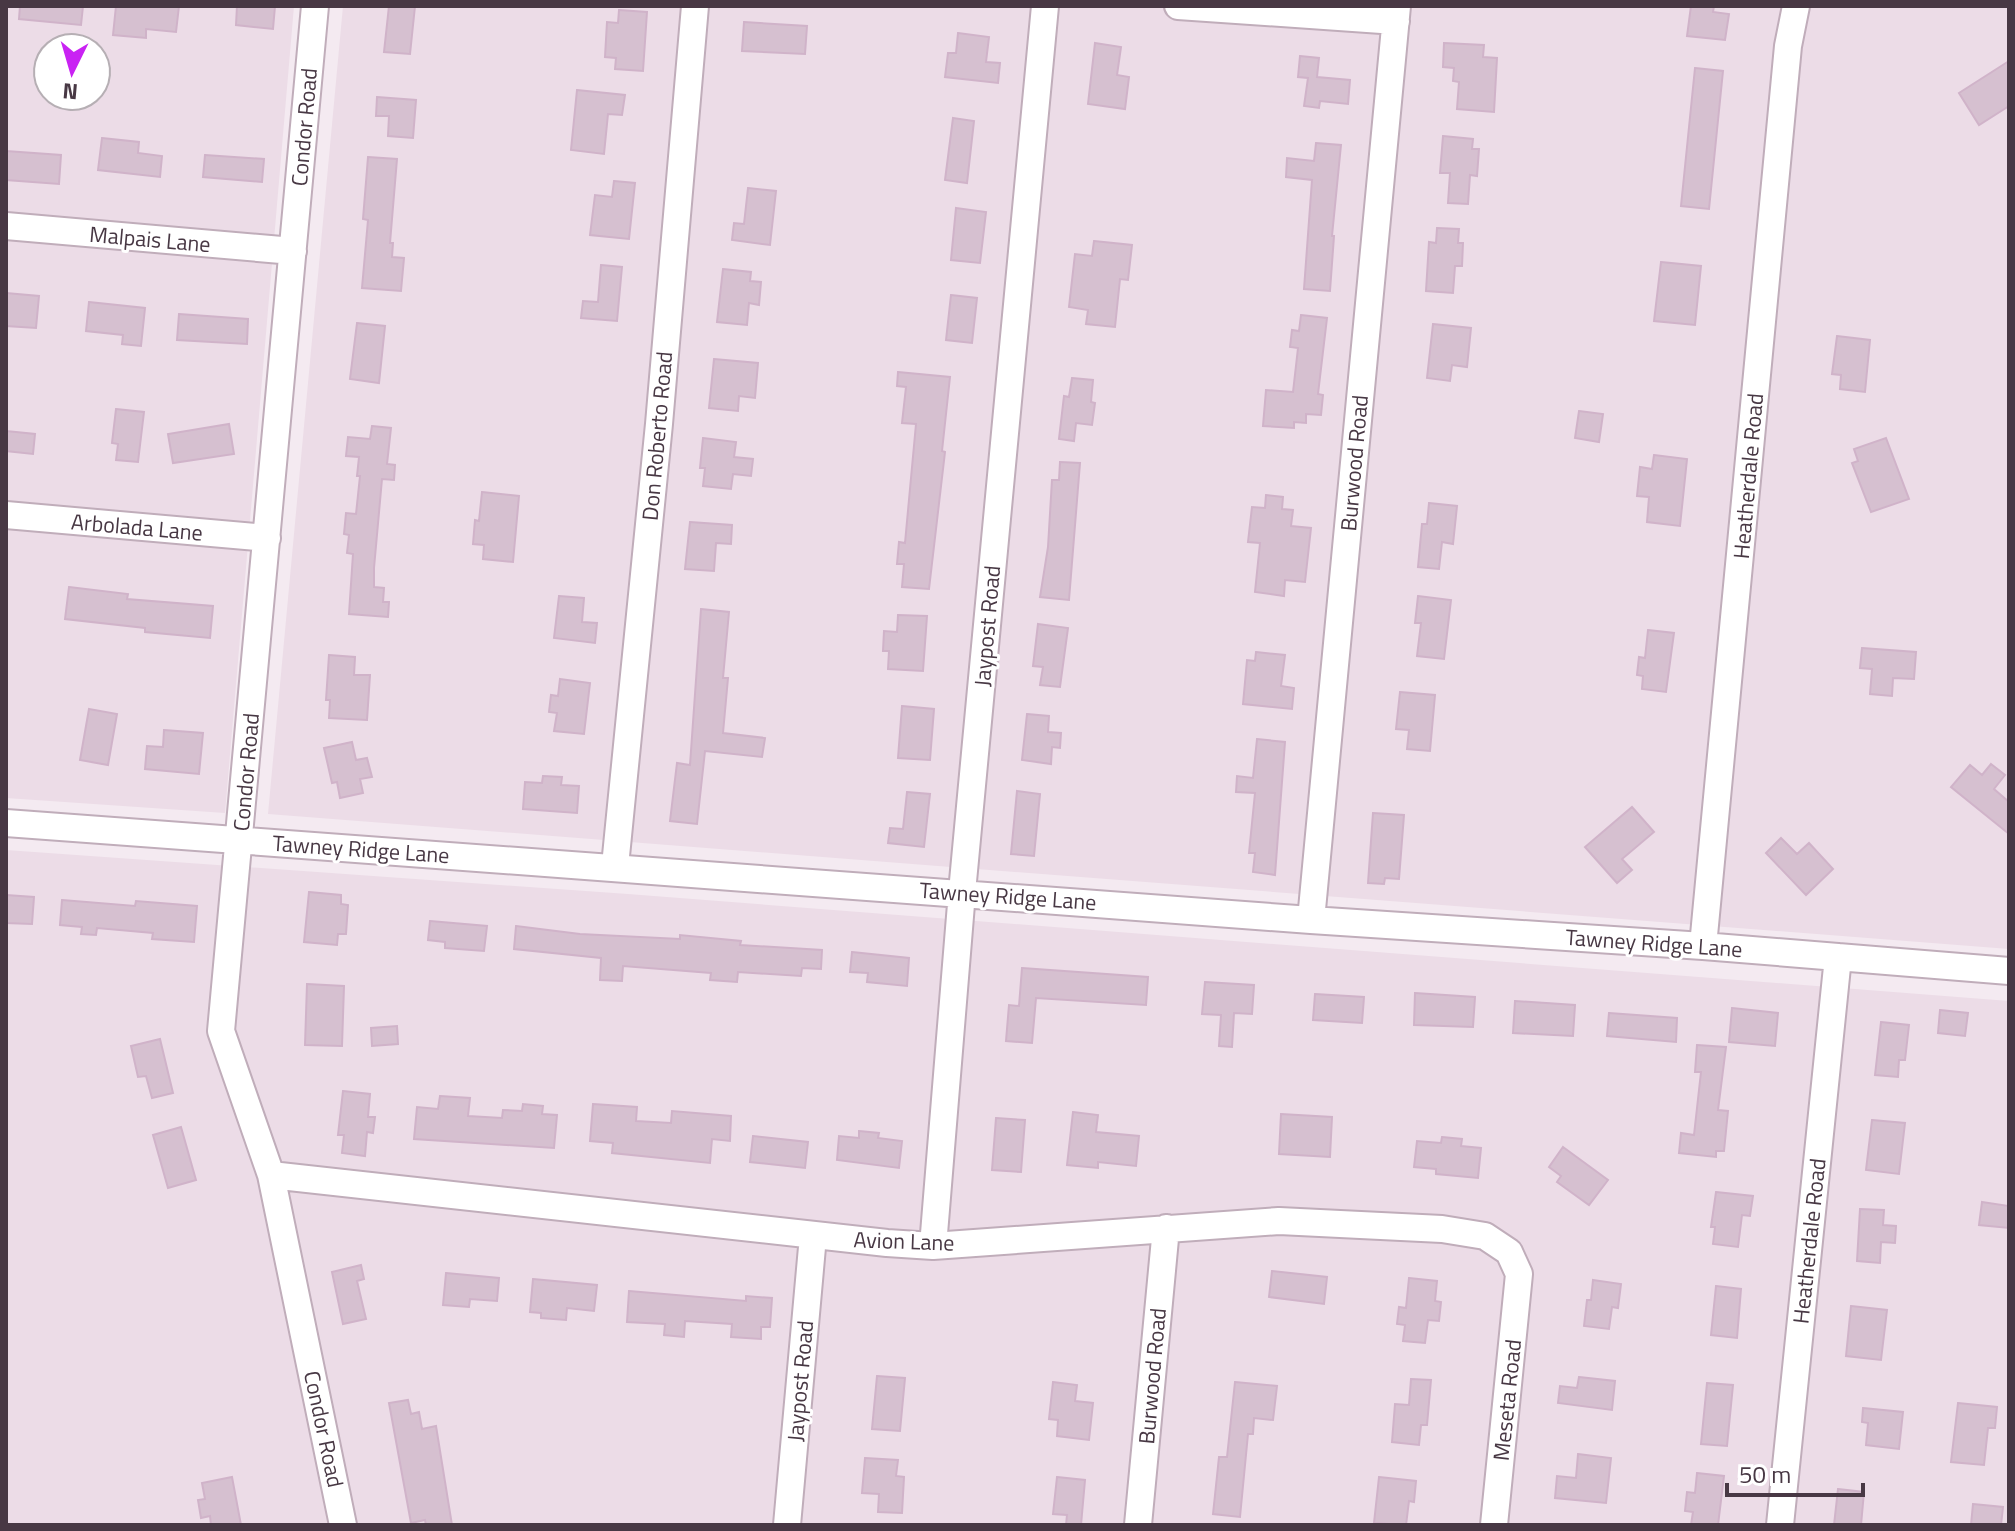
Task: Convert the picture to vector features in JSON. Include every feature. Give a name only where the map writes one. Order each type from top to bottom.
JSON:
[{"type":"street","name":"Condor Road","points":[[315,6],[221,1031],[271,1175],[343,1525]]},
{"type":"street","name":"Don Roberto Road","points":[[615,866],[659,424],[695,6]]},
{"type":"street","name":"Jaypost Road","points":[[933,1246],[962,892],[1045,6]]},
{"type":"street","points":[[1178,6],[1396,13]]},
{"type":"street","name":"Heatherdale Road","points":[[1703,946],[1787,62],[1796,6]]},
{"type":"street","name":"Burwood Road","points":[[1311,920],[1396,13]]},
{"type":"street","name":"Malpais Lane","points":[[6,226],[293,251]]},
{"type":"street","name":"Arbolada Lane","points":[[6,515],[267,538]]},
{"type":"street","name":"Tawney Ridge Lane","points":[[6,823],[2009,971]]},
{"type":"street","name":"Heatherdale Road","points":[[1780,1525],[1838,957]]},
{"type":"street","name":"Avion Lane","points":[[271,1175],[813,1236],[933,1246],[1279,1221],[1442,1229],[1485,1236],[1509,1252],[1519,1274]]},
{"type":"street","name":"Burwood Road","points":[[1138,1525],[1166,1228]]},
{"type":"street","name":"Jaypost Road","points":[[787,1525],[813,1236]]},
{"type":"street","name":"Meseta Road","points":[[1494,1525],[1519,1274]]},
{"type":"shaded area","points":[[6,6],[294,6],[225,813],[6,798]]},
{"type":"shaded area","points":[[343,6],[2009,6],[2009,949],[268,814]]},
{"type":"shaded area","points":[[6,850],[628,894],[2009,1001],[2009,1525],[6,1525]]},
{"type":"building","points":[[20,6],[83,6],[81,25],[19,19]]},
{"type":"building","points":[[116,6],[179,6],[176,32],[146,29],[146,38],[113,35]]},
{"type":"building","points":[[237,6],[275,6],[273,29],[236,25]]},
{"type":"building","points":[[389,6],[415,6],[410,54],[384,52]]},
{"type":"building","points":[[1691,6],[1714,6],[1713,12],[1729,14],[1725,40],[1687,36]]},
{"type":"building","points":[[619,10],[647,12],[643,71],[615,69],[616,58],[605,57],[607,22],[618,23]]},
{"type":"building","points":[[744,22],[807,26],[805,54],[742,51]]},
{"type":"building","points":[[958,33],[989,37],[986,62],[1000,63],[998,83],[945,77],[948,53],[956,53]]},
{"type":"building","points":[[1095,43],[1121,47],[1117,75],[1129,77],[1125,109],[1088,104]]},
{"type":"building","points":[[1444,43],[1484,45],[1483,57],[1497,58],[1494,112],[1457,109],[1459,82],[1453,81],[1454,68],[1443,67]]},
{"type":"building","points":[[1300,56],[1319,58],[1317,77],[1350,80],[1348,104],[1320,101],[1319,108],[1304,106],[1308,78],[1298,77]]},
{"type":"building","points":[[2009,61],[2009,106],[1979,125],[1959,93]]},
{"type":"building","points":[[1695,68],[1723,71],[1709,209],[1681,206]]},
{"type":"building","points":[[577,90],[625,95],[622,115],[608,114],[604,154],[571,150]]},
{"type":"building","points":[[377,97],[416,100],[413,138],[388,136],[389,116],[376,116]]},
{"type":"building","points":[[953,118],[974,121],[967,183],[945,180]]},
{"type":"building","points":[[1443,136],[1473,139],[1472,149],[1479,149],[1477,176],[1470,175],[1468,204],[1448,203],[1450,173],[1440,173]]},
{"type":"building","points":[[102,138],[139,142],[138,153],[162,156],[160,177],[98,170]]},
{"type":"building","points":[[1316,143],[1341,145],[1330,291],[1304,289],[1312,180],[1286,177],[1287,158],[1314,161]]},
{"type":"building","points":[[6,151],[61,155],[59,184],[6,180]]},
{"type":"building","points":[[205,155],[264,159],[262,182],[203,177]]},
{"type":"building","points":[[368,157],[397,159],[390,243],[393,243],[392,257],[404,258],[401,291],[362,288],[368,220],[363,219]]},
{"type":"building","points":[[614,181],[635,183],[629,239],[590,235],[595,195],[612,197]]},
{"type":"building","points":[[748,188],[776,191],[770,245],[732,240],[734,223],[744,224]]},
{"type":"building","points":[[956,208],[986,212],[980,263],[951,260]]},
{"type":"building","points":[[1437,228],[1459,229],[1458,243],[1463,243],[1462,266],[1455,266],[1453,293],[1426,291],[1429,242],[1436,243]]},
{"type":"building","points":[[1094,241],[1132,245],[1128,280],[1120,279],[1115,327],[1086,324],[1088,310],[1069,307],[1075,254],[1092,256]]},
{"type":"building","points":[[1661,262],[1701,266],[1695,325],[1654,321]]},
{"type":"building","points":[[601,265],[622,267],[617,321],[581,318],[583,301],[598,302]]},
{"type":"building","points":[[723,269],[751,272],[750,281],[761,282],[759,305],[749,303],[747,325],[717,322]]},
{"type":"building","points":[[6,293],[39,296],[36,328],[6,326]]},
{"type":"building","points":[[951,295],[977,298],[972,343],[946,340]]},
{"type":"building","points":[[89,302],[145,308],[141,346],[122,344],[123,335],[86,331]]},
{"type":"building","points":[[179,314],[248,319],[247,344],[177,340]]},
{"type":"building","points":[[1301,315],[1327,318],[1318,394],[1323,395],[1321,415],[1306,414],[1306,423],[1294,422],[1294,428],[1263,426],[1266,390],[1293,392],[1298,348],[1290,347],[1292,330],[1299,331]]},
{"type":"building","points":[[357,323],[385,326],[379,383],[350,379]]},
{"type":"building","points":[[1433,324],[1471,328],[1467,367],[1452,365],[1450,381],[1427,378]]},
{"type":"building","points":[[1837,336],[1870,340],[1865,392],[1840,389],[1841,375],[1832,374]]},
{"type":"building","points":[[714,359],[758,363],[755,398],[739,396],[738,411],[709,408]]},
{"type":"building","points":[[898,372],[950,377],[942,451],[945,452],[929,589],[902,587],[904,564],[897,564],[899,542],[905,543],[916,424],[902,423],[906,387],[897,386]]},
{"type":"building","points":[[1072,378],[1093,380],[1091,402],[1095,403],[1092,425],[1076,423],[1074,441],[1059,439],[1064,396],[1069,397]]},
{"type":"building","points":[[116,409],[144,412],[138,462],[116,460],[118,444],[112,443]]},
{"type":"building","points":[[1579,411],[1603,414],[1599,442],[1575,438]]},
{"type":"building","points":[[229,424],[234,454],[173,463],[168,434]]},
{"type":"building","points":[[372,426],[391,428],[387,464],[395,465],[394,480],[382,479],[374,568],[374,587],[384,588],[383,602],[389,602],[388,617],[349,614],[353,554],[347,553],[349,535],[344,534],[346,513],[356,514],[360,476],[357,476],[359,457],[346,456],[348,437],[370,439]]},
{"type":"building","points":[[6,431],[35,434],[33,454],[6,451]]},
{"type":"building","points":[[703,438],[736,442],[734,457],[753,459],[751,476],[733,474],[731,489],[703,486],[705,468],[700,468]]},
{"type":"building","points":[[1886,438],[1909,499],[1871,512],[1852,463],[1858,461],[1854,449]]},
{"type":"building","points":[[1654,455],[1687,459],[1680,526],[1647,522],[1649,497],[1637,496],[1640,467],[1652,469]]},
{"type":"building","points":[[1060,462],[1080,463],[1069,600],[1040,597],[1048,547],[1052,480],[1059,480]]},
{"type":"building","points":[[482,492],[519,496],[513,562],[483,559],[484,545],[473,544]]},
{"type":"building","points":[[1266,495],[1283,497],[1282,509],[1293,510],[1291,526],[1311,528],[1305,582],[1285,580],[1284,596],[1255,592],[1260,543],[1248,542],[1252,507],[1265,508]]},
{"type":"building","points":[[1429,503],[1457,506],[1453,544],[1442,542],[1439,569],[1418,567],[1422,524],[1427,524]]},
{"type":"building","points":[[690,522],[732,525],[731,544],[716,543],[714,571],[685,569]]},
{"type":"building","points":[[69,587],[128,594],[127,599],[213,606],[210,638],[145,632],[145,628],[65,619]]},
{"type":"building","points":[[559,596],[584,598],[582,622],[597,623],[595,643],[554,638]]},
{"type":"building","points":[[1418,596],[1451,600],[1444,659],[1417,656],[1421,623],[1415,623]]},
{"type":"building","points":[[701,609],[729,612],[723,678],[728,678],[723,733],[765,738],[762,757],[705,751],[697,824],[670,821],[677,763],[690,765]]},
{"type":"building","points":[[898,615],[927,616],[923,671],[888,669],[889,651],[883,651],[884,631],[897,632]]},
{"type":"building","points":[[1038,624],[1068,628],[1060,687],[1040,685],[1043,667],[1033,666]]},
{"type":"building","points":[[1648,630],[1674,633],[1666,692],[1642,689],[1643,676],[1637,675],[1639,657],[1645,658]]},
{"type":"building","points":[[1862,648],[1916,652],[1914,679],[1893,678],[1892,696],[1870,694],[1872,669],[1860,668]]},
{"type":"building","points":[[1256,652],[1285,655],[1281,686],[1294,688],[1292,709],[1243,704],[1247,660],[1255,661]]},
{"type":"building","points":[[329,655],[355,657],[354,675],[370,675],[367,720],[329,718],[330,700],[326,700]]},
{"type":"building","points":[[560,679],[590,683],[584,734],[554,731],[557,713],[549,712],[551,695],[558,696]]},
{"type":"building","points":[[1400,692],[1435,695],[1430,751],[1407,749],[1409,730],[1396,729]]},
{"type":"building","points":[[902,706],[934,709],[930,760],[898,758]]},
{"type":"building","points":[[89,709],[117,714],[108,765],[80,760]]},
{"type":"building","points":[[1027,714],[1049,716],[1048,732],[1061,733],[1060,748],[1052,747],[1051,764],[1022,760]]},
{"type":"building","points":[[164,730],[203,733],[199,774],[145,769],[147,746],[163,747]]},
{"type":"building","points":[[1257,739],[1285,742],[1275,875],[1253,872],[1255,853],[1249,853],[1255,793],[1236,792],[1237,776],[1253,778]]},
{"type":"building","points":[[352,742],[356,760],[367,758],[372,777],[360,779],[363,793],[340,798],[337,782],[332,783],[324,748]]},
{"type":"building","points":[[1991,764],[2005,775],[1994,789],[2009,802],[2009,834],[1951,787],[1970,765],[1982,775]]},
{"type":"building","points":[[543,776],[562,777],[561,785],[579,786],[577,813],[523,809],[525,782],[542,783]]},
{"type":"building","points":[[1017,791],[1040,794],[1034,856],[1011,854]]},
{"type":"building","points":[[907,792],[930,794],[924,847],[888,843],[890,828],[903,829]]},
{"type":"building","points":[[1632,807],[1654,832],[1622,859],[1632,870],[1617,883],[1585,847]]},
{"type":"building","points":[[1373,813],[1404,815],[1399,879],[1385,878],[1384,884],[1368,883]]},
{"type":"building","points":[[1781,838],[1797,854],[1809,843],[1833,869],[1806,895],[1766,853]]},
{"type":"building","points":[[309,892],[341,895],[341,904],[348,905],[346,934],[338,934],[337,945],[304,942]]},
{"type":"building","points":[[6,895],[34,897],[32,924],[6,923]]},
{"type":"building","points":[[62,900],[135,906],[136,901],[197,906],[194,942],[152,939],[153,933],[97,928],[96,935],[81,934],[82,927],[60,925]]},
{"type":"building","points":[[430,921],[487,926],[484,951],[445,948],[445,942],[428,940]]},
{"type":"building","points":[[516,926],[580,934],[680,939],[680,935],[741,941],[740,945],[822,950],[821,969],[802,968],[801,976],[738,972],[737,982],[710,980],[711,973],[623,966],[622,981],[600,980],[601,958],[514,949]]},
{"type":"building","points":[[852,952],[909,958],[907,986],[867,982],[868,973],[850,972]]},
{"type":"building","points":[[1022,968],[1148,977],[1146,1005],[1036,998],[1032,1043],[1006,1041],[1009,1005],[1019,1006]]},
{"type":"building","points":[[1205,982],[1254,985],[1252,1014],[1234,1013],[1232,1047],[1219,1046],[1221,1015],[1202,1014]]},
{"type":"building","points":[[307,984],[344,986],[342,1046],[305,1045]]},
{"type":"building","points":[[1415,993],[1475,997],[1473,1027],[1414,1025]]},
{"type":"building","points":[[1315,994],[1364,997],[1362,1023],[1313,1020]]},
{"type":"building","points":[[1515,1001],[1575,1005],[1573,1036],[1513,1033]]},
{"type":"building","points":[[1732,1008],[1778,1013],[1775,1046],[1729,1042]]},
{"type":"building","points":[[1940,1010],[1968,1013],[1965,1036],[1938,1033]]},
{"type":"building","points":[[1609,1013],[1677,1018],[1676,1042],[1607,1036]]},
{"type":"building","points":[[1881,1022],[1909,1025],[1905,1060],[1899,1060],[1898,1077],[1875,1075]]},
{"type":"building","points":[[397,1026],[398,1044],[372,1046],[371,1028]]},
{"type":"building","points":[[160,1039],[173,1093],[152,1098],[146,1076],[138,1077],[131,1046]]},
{"type":"building","points":[[1697,1045],[1726,1047],[1718,1110],[1728,1111],[1724,1151],[1716,1151],[1716,1157],[1679,1153],[1681,1133],[1694,1135],[1701,1072],[1695,1072]]},
{"type":"building","points":[[343,1091],[370,1094],[368,1117],[375,1117],[373,1133],[367,1132],[365,1156],[342,1153],[344,1135],[338,1135]]},
{"type":"building","points":[[440,1096],[470,1098],[468,1116],[502,1118],[503,1110],[522,1111],[523,1104],[543,1106],[542,1114],[557,1115],[554,1148],[414,1139],[417,1107],[438,1109]]},
{"type":"building","points":[[593,1104],[637,1107],[636,1121],[671,1123],[672,1111],[731,1116],[730,1141],[712,1139],[710,1163],[612,1153],[613,1143],[590,1141]]},
{"type":"building","points":[[1073,1112],[1098,1115],[1096,1132],[1139,1136],[1136,1166],[1098,1162],[1098,1168],[1067,1165]]},
{"type":"building","points":[[1281,1114],[1332,1117],[1330,1157],[1279,1154]]},
{"type":"building","points":[[996,1118],[1025,1120],[1021,1172],[992,1170]]},
{"type":"building","points":[[1872,1120],[1905,1123],[1899,1174],[1866,1170]]},
{"type":"building","points":[[181,1127],[196,1180],[168,1188],[153,1135]]},
{"type":"building","points":[[859,1131],[879,1133],[878,1138],[902,1141],[899,1168],[837,1160],[839,1136],[859,1138]]},
{"type":"building","points":[[753,1136],[808,1142],[805,1168],[750,1162]]},
{"type":"building","points":[[1442,1137],[1462,1139],[1461,1146],[1481,1148],[1478,1178],[1436,1174],[1436,1169],[1414,1167],[1417,1141],[1441,1143]]},
{"type":"building","points":[[1563,1147],[1608,1180],[1589,1205],[1557,1182],[1561,1176],[1549,1167]]},
{"type":"building","points":[[1716,1192],[1753,1196],[1750,1216],[1742,1215],[1738,1247],[1713,1244],[1715,1227],[1711,1227]]},
{"type":"building","points":[[1982,1202],[2009,1206],[2009,1228],[1979,1225]]},
{"type":"building","points":[[1860,1209],[1884,1210],[1883,1225],[1896,1226],[1895,1243],[1881,1242],[1880,1263],[1857,1261]]},
{"type":"building","points":[[361,1265],[364,1279],[357,1281],[366,1319],[343,1324],[332,1272]]},
{"type":"building","points":[[1272,1271],[1327,1277],[1324,1304],[1269,1297]]},
{"type":"building","points":[[446,1273],[499,1278],[497,1301],[470,1299],[469,1307],[443,1305]]},
{"type":"building","points":[[1409,1278],[1437,1281],[1435,1301],[1441,1302],[1439,1321],[1428,1320],[1425,1343],[1403,1341],[1405,1325],[1397,1324],[1399,1307],[1406,1308]]},
{"type":"building","points":[[533,1279],[597,1285],[594,1311],[567,1308],[566,1320],[541,1318],[541,1313],[530,1312]]},
{"type":"building","points":[[1593,1280],[1621,1284],[1618,1308],[1612,1307],[1609,1329],[1584,1326]]},
{"type":"building","points":[[1716,1286],[1741,1289],[1737,1338],[1711,1335]]},
{"type":"building","points":[[629,1291],[746,1301],[746,1296],[772,1298],[770,1327],[761,1327],[761,1339],[731,1337],[732,1324],[685,1321],[684,1337],[664,1335],[665,1324],[627,1322]]},
{"type":"building","points":[[1851,1306],[1887,1310],[1881,1360],[1846,1356]]},
{"type":"building","points":[[877,1376],[905,1378],[900,1431],[872,1429]]},
{"type":"building","points":[[1579,1377],[1615,1381],[1612,1410],[1558,1403],[1560,1386],[1577,1388]]},
{"type":"building","points":[[1411,1379],[1431,1380],[1427,1425],[1421,1425],[1419,1445],[1392,1442],[1395,1404],[1409,1405]]},
{"type":"building","points":[[1053,1382],[1077,1385],[1075,1401],[1093,1403],[1089,1440],[1057,1436],[1058,1420],[1049,1419]]},
{"type":"building","points":[[1235,1382],[1277,1386],[1273,1420],[1254,1418],[1253,1434],[1248,1434],[1240,1517],[1213,1514],[1219,1457],[1227,1457]]},
{"type":"building","points":[[1707,1383],[1733,1385],[1727,1446],[1701,1444]]},
{"type":"building","points":[[408,1400],[411,1414],[419,1412],[422,1429],[436,1426],[452,1525],[426,1525],[425,1520],[411,1523],[389,1403]]},
{"type":"building","points":[[1958,1403],[1997,1407],[1995,1428],[1988,1428],[1984,1465],[1951,1462]]},
{"type":"building","points":[[1863,1408],[1903,1412],[1899,1449],[1866,1445],[1868,1423],[1862,1422]]},
{"type":"building","points":[[1578,1454],[1611,1458],[1606,1503],[1555,1498],[1557,1476],[1576,1478]]},
{"type":"building","points":[[865,1458],[898,1460],[896,1476],[904,1477],[902,1513],[878,1512],[879,1494],[862,1493]]},
{"type":"building","points":[[1697,1473],[1724,1476],[1718,1525],[1691,1525],[1693,1512],[1685,1511],[1687,1492],[1695,1493]]},
{"type":"building","points":[[232,1477],[241,1525],[211,1525],[210,1516],[201,1518],[198,1500],[205,1499],[202,1483]]},
{"type":"building","points":[[1057,1477],[1085,1480],[1081,1525],[1066,1525],[1067,1515],[1053,1514]]},
{"type":"building","points":[[1379,1477],[1416,1481],[1414,1502],[1409,1501],[1406,1525],[1374,1523]]},
{"type":"building","points":[[1838,1489],[1864,1492],[1861,1525],[1834,1525]]},
{"type":"building","points":[[1973,1504],[2003,1507],[2001,1525],[1971,1525]]}]
